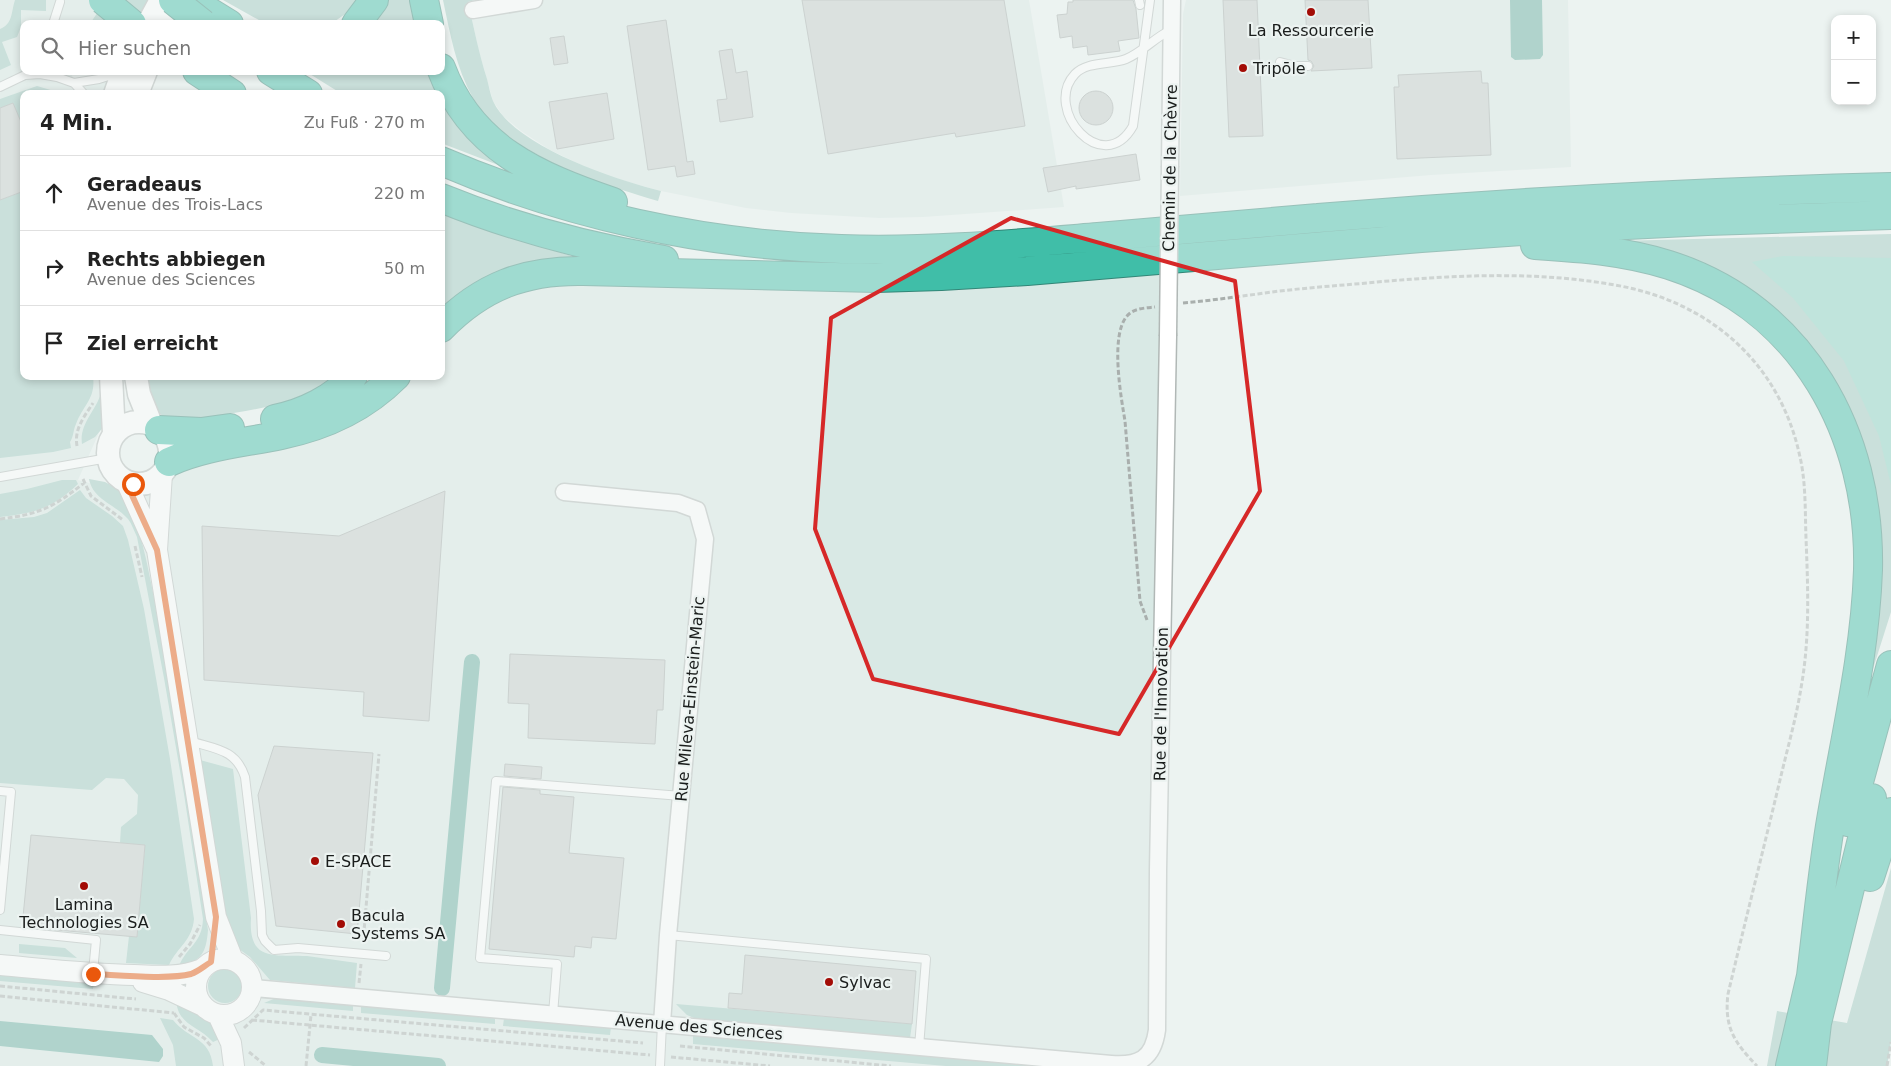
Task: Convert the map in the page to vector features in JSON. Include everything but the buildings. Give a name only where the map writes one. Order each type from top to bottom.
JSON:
[{"type":"highway","points":[[103,0],[127,20]]},
{"type":"highway","points":[[173,0],[198,20]]},
{"type":"highway","points":[[190,0],[222,20]]},
{"type":"highway","points":[[359,20],[374,0]]},
{"type":"highway","points":[[424,0],[428,20]]},
{"type":"highway","points":[[197,75],[221,90]]},
{"type":"highway","points":[[202,75],[222,90]]},
{"type":"highway","points":[[277,75],[302,90]]},
{"type":"highway","points":[[444,75],[455,99],[472,122],[499,148],[528,166],[594,195],[645,212],[789,246]]},
{"type":"highway","points":[[445,162],[532,195],[612,218],[694,235],[789,246],[863,250],[945,248],[1037,242],[1370,213],[1528,202],[1707,193],[1891,187]]},
{"type":"highway","points":[[445,200],[481,213],[563,238],[648,257],[731,270],[825,276]]},
{"type":"highway","points":[[445,324],[465,306],[487,291],[514,279],[549,272],[582,271],[876,278],[984,274],[1421,238],[1637,224],[1891,216]]},
{"type":"highway","points":[[1421,238],[1604,250],[1646,259],[1689,272],[1736,297],[1766,319],[1801,355],[1831,399],[1848,438],[1859,480],[1866,521],[1868,568],[1863,635],[1830,828],[1811,976],[1821,1066]]},
{"type":"highway","points":[[155,427],[201,432],[282,418],[325,400],[349,380]]},
{"type":"highway","points":[[165,468],[193,452],[282,435],[324,423],[368,400],[391,380]]},
{"type":"highway","points":[[1811,976],[1858,780],[1891,664]]},
{"type":"highway","points":[[1812,1066],[1816,1023],[1875,784],[1891,727]]},
{"type":"highway","points":[[1790,1066],[1816,1023],[1862,903],[1891,812]]},
{"type":"main road","points":[[150,20],[161,0]]},
{"type":"main road","points":[[174,20],[186,0]]},
{"type":"main road","points":[[116,90],[122,75]]},
{"type":"main road","points":[[139,90],[144,75]]},
{"type":"main road","points":[[111,380],[114,434]]},
{"type":"main road","points":[[137,380],[140,394],[155,427],[168,441],[169,448],[165,468],[156,479],[141,484],[126,482],[114,472],[108,458],[107,450],[114,434],[120,428],[134,422],[155,427]]},
{"type":"street","points":[[473,10],[534,0]]},
{"type":"street","name":"Chemin de la Chèvre","points":[[1168,336],[1172,0]]},
{"type":"street","name":"Rue de l'Innovation","points":[[1147,1062],[1157,1030],[1168,336]]},
{"type":"street","points":[[157,550],[165,468]]},
{"type":"street","points":[[126,482],[157,550],[189,741],[208,916],[206,966],[196,984],[196,992],[234,1045]]},
{"type":"street","name":"Rue Mileva-Einstein-Maric","points":[[564,492],[678,503],[697,510],[705,539],[668,936],[662,1024]]},
{"type":"street","points":[[208,916],[233,960]]},
{"type":"street","points":[[0,965],[101,974],[171,976],[190,974],[226,959],[233,960],[241,964],[248,971],[252,979],[253,988],[248,1014],[234,1045],[234,1066]]},
{"type":"street","points":[[101,974],[148,983],[169,990],[210,1011],[232,1015],[248,1014]]},
{"type":"street","name":"Avenue des Sciences","points":[[253,988],[1124,1065],[1147,1062]]},
{"type":"lane","points":[[1150,0],[1144,48],[1134,126],[1121,141],[1103,145],[1093,143],[1081,136],[1068,114],[1066,94],[1070,82],[1081,69],[1114,63],[1127,58],[1144,48],[1162,34],[1172,30]]},
{"type":"lane","points":[[54,20],[60,2]]},
{"type":"lane","points":[[1280,62],[1295,66],[1308,66]]},
{"type":"lane","points":[[0,86],[25,75]]},
{"type":"lane","points":[[53,75],[74,83],[80,90]]},
{"type":"lane","points":[[74,83],[111,75]]},
{"type":"lane","points":[[0,477],[108,458]]},
{"type":"lane","points":[[189,741],[226,752],[233,756],[243,769],[261,911],[262,935],[265,941],[274,950],[298,948],[386,956]]},
{"type":"lane","points":[[553,1014],[557,964],[480,958],[496,781],[681,796]]},
{"type":"lane","points":[[0,790],[11,792],[0,910]]},
{"type":"lane","points":[[0,930],[96,940],[101,974]]},
{"type":"lane","points":[[668,936],[926,960],[919,1047]]},
{"type":"lane","points":[[660,1062],[662,1024]]},
{"type":"path","points":[[1180,304],[1297,289],[1467,276],[1509,275],[1614,285],[1663,298],[1704,316],[1730,336],[1751,357],[1769,380],[1780,399],[1792,427],[1800,458],[1804,488],[1809,618],[1801,689],[1728,994],[1727,1016],[1733,1037],[1757,1066]]},
{"type":"path","points":[[1161,306],[1141,308],[1127,315],[1120,329],[1118,341],[1121,398],[1125,421],[1140,602],[1148,622],[1163,633]]},
{"type":"path","points":[[78,446],[77,432],[95,400]]},
{"type":"path","points":[[0,519],[41,512],[52,507],[83,481],[90,496],[112,510],[126,525]]},
{"type":"path","points":[[134,541],[143,580]]},
{"type":"path","points":[[359,988],[379,754]]},
{"type":"path","points":[[177,960],[208,916]]},
{"type":"path","points":[[0,986],[139,999]]},
{"type":"path","points":[[0,996],[173,1012],[184,1027],[204,1038],[234,1045],[266,1066]]},
{"type":"path","points":[[248,1014],[263,1010],[643,1043]]},
{"type":"path","points":[[248,1014],[310,1025],[660,1062],[770,1066]]},
{"type":"path","points":[[234,1045],[244,1028],[248,1014]]},
{"type":"path","points":[[306,1066],[311,1015]]},
{"type":"path","points":[[1887,1066],[1891,1042]]},
{"type":"path","points":[[680,1046],[891,1066]]},
{"type":"highlighted area","points":[[1011,218],[1235,281],[1260,491],[1119,734],[873,679],[815,529],[831,318]]},
{"type":"shaded area","points":[[0,0],[106,0],[92,20],[20,20],[20,75],[72,75],[74,83],[112,75],[114,90],[20,90],[20,380],[111,380],[113,401],[78,480],[141,497],[154,493],[178,468],[387,380],[445,380],[445,325],[500,285],[1169,258],[1157,1030],[1144,1059],[1149,1066],[0,1066]]},
{"type":"shaded area","points":[[15,0],[46,0],[46,11],[21,10],[20,30],[17,37],[2,42],[11,65],[0,70],[0,29],[7,24],[11,17]]},
{"type":"shaded area","points":[[106,0],[154,0],[143,20],[92,20]]},
{"type":"shaded area","points":[[223,0],[359,0],[348,12],[337,20],[259,20]]},
{"type":"shaded area","points":[[384,0],[413,0],[418,20],[371,20]]},
{"type":"shaded area","points":[[443,0],[475,0],[468,2],[479,51],[493,101],[504,117],[521,132],[568,159],[619,179],[661,191],[658,201],[582,176],[556,164],[508,136],[488,118],[473,98],[462,75],[454,50]]},
{"type":"shaded area","points":[[1029,0],[1064,207],[923,217],[879,218],[791,213],[746,208],[661,191],[596,172],[550,150],[521,131],[503,116],[493,101],[479,52],[468,1]]},
{"type":"shaded area","points":[[1186,0],[1568,0],[1571,167],[1431,175],[1180,196],[1183,14]]},
{"type":"shaded area","points":[[1510,0],[1542,0],[1543,55],[1540,59],[1515,60],[1511,57]]},
{"type":"shaded area","points":[[311,75],[435,75],[506,168],[445,145],[445,90],[336,90]]},
{"type":"shaded area","points":[[37,86],[50,90],[26,90]]},
{"type":"shaded area","points":[[20,92],[20,120],[13,103],[0,108],[0,99]]},
{"type":"shaded area","points":[[20,192],[20,380],[93,380],[93,391],[75,426],[70,442],[71,448],[0,458],[0,200]]},
{"type":"shaded area","points":[[445,215],[507,237],[582,259],[445,319]]},
{"type":"shaded area","points":[[1891,234],[1891,612],[1859,713],[1874,573],[1810,356],[1618,241]]},
{"type":"shaded area","points":[[1783,256],[1891,258],[1891,485],[1879,436],[1844,361],[1793,298],[1752,262]]},
{"type":"shaded area","points":[[147,380],[330,380],[308,393],[278,404],[196,419],[183,420],[165,417],[160,414],[151,399]]},
{"type":"shaded area","points":[[101,393],[105,425],[95,437],[82,444],[85,424]]},
{"type":"shaded area","points":[[89,479],[105,482],[116,488],[125,497],[135,514],[162,635],[208,930],[206,945],[201,955],[187,964],[179,966],[182,959],[197,940],[203,919],[164,678],[137,537],[128,519],[95,492]]},
{"type":"shaded area","points":[[62,480],[76,480],[78,484],[60,499],[42,508],[23,514],[0,517],[0,494]]},
{"type":"shaded area","points":[[80,490],[86,498],[123,526],[144,609],[170,759],[194,919],[191,933],[169,965],[126,963],[129,936],[137,937],[145,845],[120,843],[121,827],[137,814],[138,795],[124,779],[106,778],[92,790],[0,783],[0,520],[34,517],[47,513]]},
{"type":"shaded area","points":[[200,760],[233,769],[251,918],[251,932],[254,943],[266,953],[275,955],[307,956],[357,963],[355,988],[270,980],[250,957],[239,949],[234,941],[224,911]]},
{"type":"shaded area","points":[[1891,868],[1891,1042],[1887,1066],[1767,1066],[1777,1011],[1847,1023]]},
{"type":"shaded area","points":[[19,944],[65,948],[77,958],[19,953]]},
{"type":"shaded area","points":[[225,969],[232,970],[237,974],[241,979],[241,993],[237,998],[232,1002],[225,1003],[218,1002],[213,998],[209,993],[208,986],[209,979],[213,974],[218,970]]},
{"type":"shaded area","points":[[0,974],[94,982],[93,989],[0,981]]},
{"type":"shaded area","points":[[176,998],[214,1025],[222,1038],[213,1042],[189,1024],[180,1014]]},
{"type":"shaded area","points":[[276,998],[353,1004],[353,1011],[264,1003]]},
{"type":"shaded area","points":[[676,1004],[912,1024],[910,1038],[694,1018],[687,1015]]},
{"type":"shaded area","points":[[361,1005],[495,1016],[495,1024],[361,1013]]},
{"type":"shaded area","points":[[160,1018],[173,1020],[198,1039],[208,1049],[213,1066],[176,1066],[173,1045]]},
{"type":"shaded area","points":[[504,1018],[611,1027],[610,1035],[503,1026]]},
{"type":"shaded area","points":[[0,1021],[152,1035],[163,1049],[163,1056],[159,1062],[0,1046]]},
{"type":"shaded area","points":[[693,1035],[1042,1066],[946,1066],[693,1044]]},
{"type":"waterway","points":[[442,988],[472,662]]},
{"type":"waterway","points":[[322,1055],[438,1066]]},
{"type":"place","name":"La Ressourcerie","points":[[1311,12]]},
{"type":"place","name":"Tripōle","points":[[1243,68]]},
{"type":"place","name":"E-SPACE","points":[[315,861]]},
{"type":"place","name":"Lamina Technologies SA","points":[[84,886]]},
{"type":"place","name":"Bacula Systems SA","points":[[341,924]]},
{"type":"place","name":"Sylvac","points":[[829,982]]},
{"type":"route","points":[[93,974],[171,976],[190,974],[202,969],[211,962],[216,917],[157,550],[126,482],[133,484]]}]
